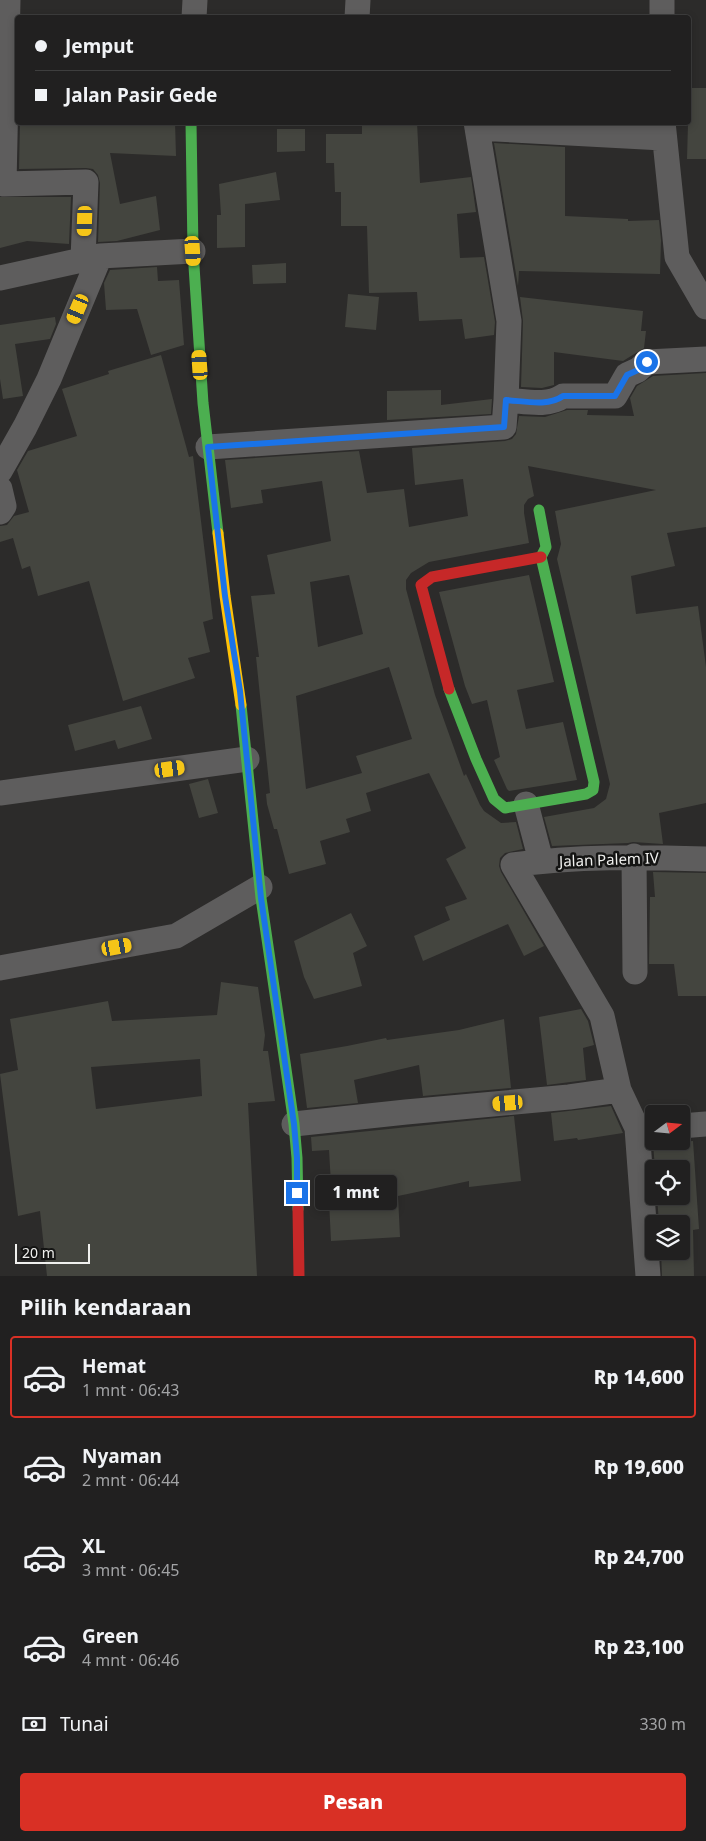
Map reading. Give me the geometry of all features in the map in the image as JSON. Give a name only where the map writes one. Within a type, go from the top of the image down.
[{"type":"street","points":[[0,471],[25,427],[48,380],[92,258],[86,182],[4,184],[8,0]]},
{"type":"street","points":[[194,15],[195,0]]},
{"type":"street","points":[[357,15],[358,0]]},
{"type":"street","points":[[662,0],[662,15]]},
{"type":"street","points":[[191,125],[193,251],[203,403],[225,596],[240,691],[260,886],[294,1124],[297,1158],[299,1276]]},
{"type":"street","points":[[208,447],[504,427],[509,322],[477,125],[663,130],[677,257],[703,296]]},
{"type":"street","points":[[0,278],[92,258],[193,251]]},
{"type":"street","points":[[506,400],[547,402],[557,400],[563,396],[615,396],[627,375],[638,370],[647,362],[706,359]]},
{"type":"street","points":[[0,489],[4,506],[0,512]]},
{"type":"street","points":[[539,510],[546,547],[542,557],[594,782],[593,790],[586,794],[505,808],[494,799],[476,759],[450,691],[421,585],[432,577],[542,557]]},
{"type":"street","points":[[0,793],[247,759]]},
{"type":"street","points":[[526,804],[541,861]]},
{"type":"street","points":[[634,856],[635,972]]},
{"type":"street","name":"Jalan Palem IV","points":[[620,1090],[602,1016],[513,865],[541,861],[634,856],[706,859]]},
{"type":"street","points":[[0,968],[176,936],[260,886]]},
{"type":"street","points":[[294,1124],[569,1097],[620,1090],[645,1126]]},
{"type":"street","points":[[690,1125],[706,1124]]},
{"type":"street","points":[[646,1150],[648,1276]]},
{"type":"building","points":[[691,88],[706,88],[706,159],[687,159],[688,125],[691,125]]},
{"type":"building","points":[[20,125],[175,125],[176,156],[110,153],[120,204],[156,196],[160,230],[117,241],[98,242],[100,183],[98,175],[93,169],[19,169]]},
{"type":"building","points":[[362,125],[417,125],[420,183],[471,177],[476,212],[457,214],[460,258],[484,257],[495,322],[494,335],[465,339],[462,319],[419,321],[417,292],[369,293],[367,226],[341,226],[341,192],[335,192],[334,163],[326,163],[326,134],[362,134]]},
{"type":"building","points":[[277,129],[305,129],[305,151],[277,152]]},
{"type":"building","points":[[494,143],[565,147],[565,216],[628,219],[628,221],[659,220],[661,240],[660,274],[519,271],[518,286]]},
{"type":"building","points":[[276,172],[280,200],[245,204],[245,247],[217,248],[217,215],[221,215],[219,184]]},
{"type":"building","points":[[0,197],[71,197],[69,244],[27,241],[0,248]]},
{"type":"building","points":[[286,263],[286,283],[253,284],[252,265]]},
{"type":"building","points":[[157,267],[158,281],[179,280],[184,345],[151,355],[137,309],[106,310],[104,283],[110,270]]},
{"type":"building","points":[[348,294],[379,297],[376,330],[345,327]]},
{"type":"building","points":[[520,297],[643,311],[641,331],[646,331],[644,348],[623,361],[554,352],[554,385],[542,388],[521,387],[523,321]]},
{"type":"building","points":[[55,317],[56,324],[50,339],[15,344],[23,396],[3,399],[0,379],[0,325]]},
{"type":"building","points":[[161,355],[189,457],[193,456],[213,619],[203,622],[210,652],[188,658],[195,678],[123,701],[89,581],[38,596],[30,566],[22,569],[13,538],[0,542],[0,526],[7,525],[14,516],[29,512],[17,470],[28,451],[77,436],[62,389],[109,374],[108,371]]},
{"type":"building","points":[[706,373],[706,527],[667,533],[675,566],[631,576],[636,614],[698,606],[706,667],[706,803],[659,813],[663,844],[633,842],[552,846],[544,817],[594,808],[606,799],[610,784],[557,559],[561,544],[555,511],[656,490],[528,466],[534,496],[528,499],[524,505],[529,543],[429,562],[411,573],[406,580],[406,589],[435,695],[464,776],[466,774],[484,811],[501,823],[516,822],[523,849],[505,853],[500,858],[499,866],[544,946],[524,956],[508,924],[423,961],[414,936],[450,920],[445,907],[467,899],[446,859],[466,848],[429,773],[366,793],[371,811],[346,819],[350,832],[320,841],[326,864],[289,874],[277,829],[274,829],[267,804],[266,794],[270,793],[256,657],[259,657],[251,596],[275,594],[267,555],[331,541],[322,481],[261,490],[263,503],[231,508],[225,460],[359,451],[367,493],[404,489],[409,527],[468,516],[463,479],[415,485],[412,448],[512,439],[516,434],[519,416],[545,417],[567,410],[588,410],[587,415],[634,416],[630,398],[637,386],[653,376]],"holes":[[[349,575],[363,634],[318,647],[310,582]],[[389,667],[412,739],[356,756],[362,773],[306,789],[296,696]]]},
{"type":"building","points":[[441,390],[441,405],[492,399],[491,414],[387,420],[387,391]]},
{"type":"building","points":[[529,575],[554,682],[517,690],[526,729],[563,722],[577,780],[509,791],[494,760],[500,757],[487,700],[472,704],[465,686],[439,592]]},
{"type":"building","points":[[141,706],[152,739],[118,749],[115,740],[75,751],[68,725]]},
{"type":"building","points":[[208,779],[218,813],[199,818],[189,784]]},
{"type":"building","points":[[653,872],[706,873],[706,996],[678,996],[674,964],[649,964],[650,897],[655,897]]},
{"type":"building","points":[[351,913],[367,946],[353,953],[362,986],[314,999],[304,977],[294,941]]},
{"type":"building","points":[[221,982],[258,987],[265,1035],[263,1051],[268,1051],[275,1101],[248,1103],[257,1276],[47,1276],[40,1211],[18,1216],[0,1074],[18,1070],[10,1019],[108,1001],[112,1021],[217,1015]],"holes":[[[200,1059],[202,1096],[96,1109],[91,1067]]]},
{"type":"building","points":[[581,1009],[588,1021],[594,1045],[583,1048],[586,1080],[547,1085],[539,1017]]},
{"type":"building","points":[[504,1019],[511,1088],[423,1096],[419,1065],[354,1080],[358,1103],[307,1108],[300,1054],[386,1038],[387,1040],[459,1030]]},
{"type":"building","points":[[611,1106],[623,1133],[578,1140],[577,1138],[554,1141],[551,1113]]},
{"type":"building","points":[[514,1116],[521,1181],[469,1187],[469,1181],[398,1196],[400,1237],[331,1241],[329,1201],[332,1201],[329,1150],[312,1151],[311,1137]]},
{"type":"building","points":[[690,1141],[693,1141],[699,1229],[693,1230],[694,1276],[662,1276],[661,1260],[690,1260],[690,1215],[658,1215],[658,1205],[690,1205],[690,1160],[654,1160],[654,1150],[690,1150]]},
{"type":"traffic: fast","points":[[191,125],[193,251],[203,403],[218,533]]},
{"type":"traffic: fast","points":[[449,689],[476,759],[494,799],[505,808],[586,794],[593,790],[594,782],[541,557],[546,547],[539,510]]},
{"type":"traffic: fast","points":[[241,705],[261,898],[294,1124],[298,1209]]},
{"type":"traffic: slow","points":[[218,533],[241,705]]},
{"type":"traffic: jam","points":[[449,689],[421,585],[432,577],[541,557]]},
{"type":"traffic: jam","points":[[298,1209],[299,1276]]},
{"type":"route","points":[[297,1193],[297,1158],[294,1124],[261,898],[240,691],[225,596],[208,447],[504,427],[506,400],[547,402],[557,400],[563,396],[615,396],[627,375],[638,370],[647,362]]}]
